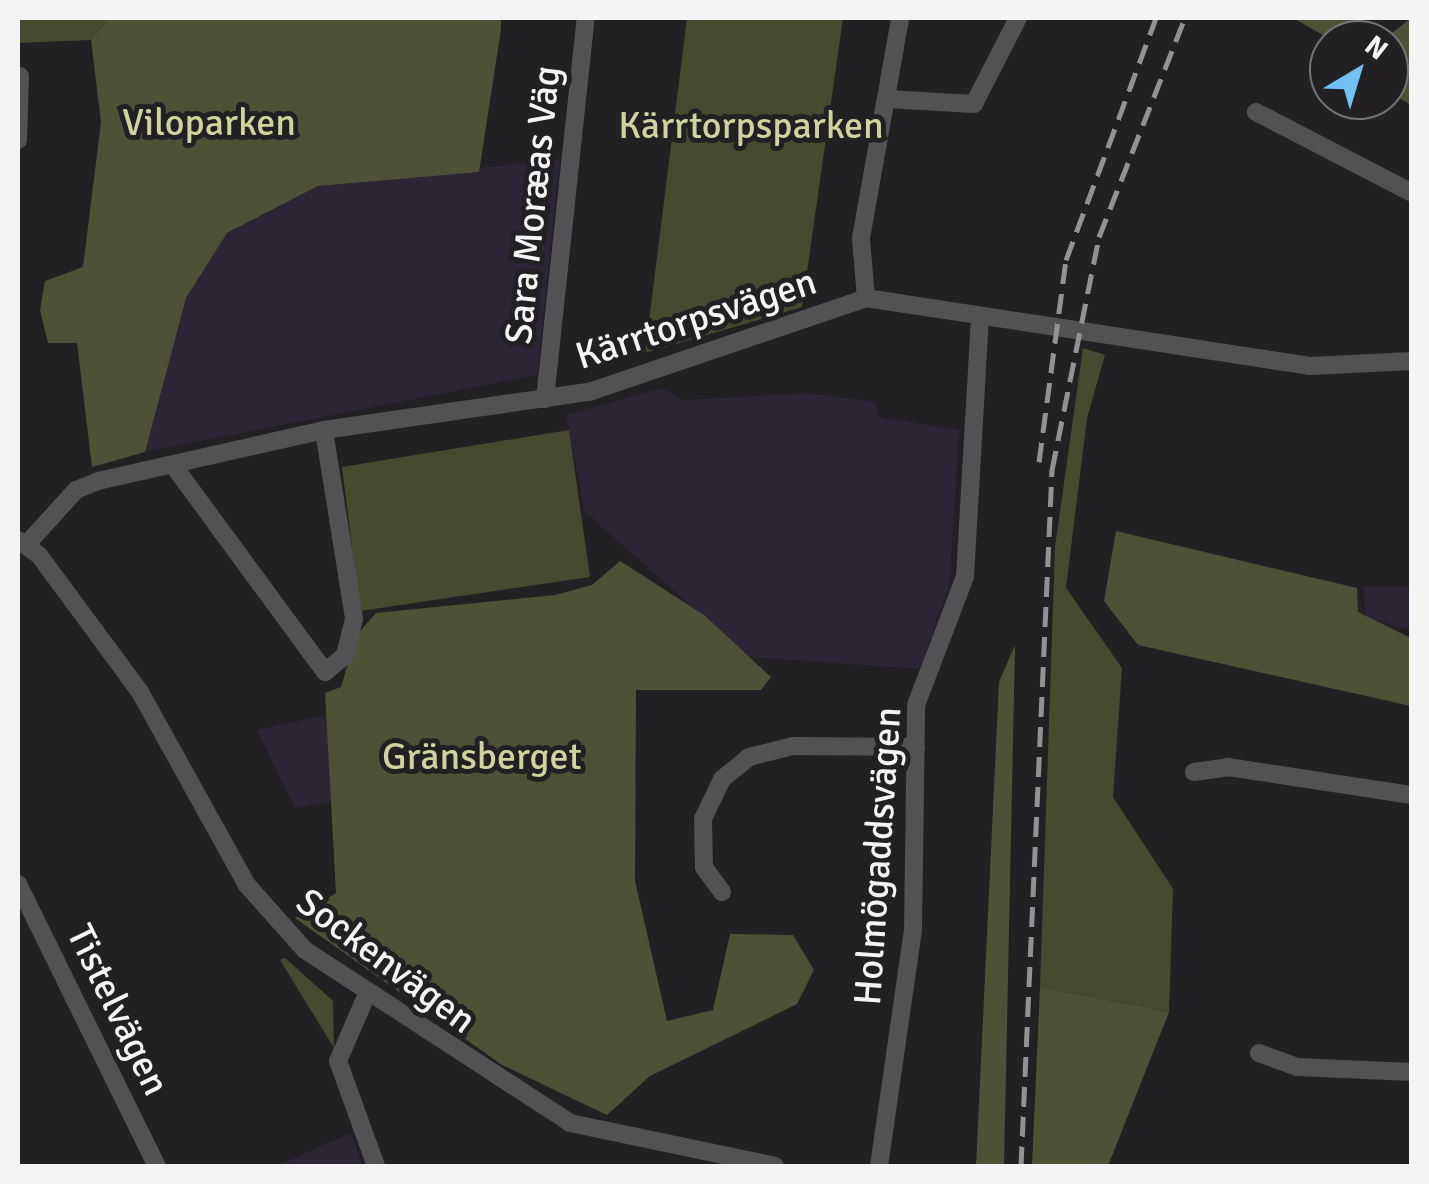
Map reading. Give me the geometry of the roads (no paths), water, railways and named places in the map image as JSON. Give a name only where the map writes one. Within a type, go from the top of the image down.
[{"type":"street","name":"Sara Moræas Väg","points":[[546,399],[586,18]]},
{"type":"street","points":[[866,298],[861,238],[900,18]]},
{"type":"street","points":[[887,99],[974,104],[1018,18]]},
{"type":"street","points":[[18,140],[20,76]]},
{"type":"street","points":[[1256,112],[1412,194]]},
{"type":"street","name":"Kärrtorpsvägen","points":[[22,542],[76,490],[324,430],[546,399],[866,298],[1310,366],[1412,361]]},
{"type":"street","name":"Holmögaddsvägen","points":[[879,1166],[913,930],[916,705],[965,577],[980,316]]},
{"type":"street","points":[[173,466],[325,672],[345,655],[354,618],[324,430]]},
{"type":"street","name":"Sockenvägen","points":[[22,542],[140,692],[260,906],[367,994],[570,1124],[775,1166]]},
{"type":"street","points":[[722,892],[704,867],[703,818],[722,779],[749,757],[793,746],[916,748]]},
{"type":"street","points":[[1194,772],[1228,767],[1412,795]]},
{"type":"street","name":"Tistelvägen","points":[[18,884],[157,1166]]},
{"type":"street","points":[[367,994],[338,1060],[376,1166]]},
{"type":"street","points":[[1258,1053],[1297,1067],[1412,1072]]},
{"type":"railway","points":[[1039,462],[1066,260],[1156,18]]},
{"type":"railway","points":[[1021,1166],[1052,470],[1099,237],[1185,18]]},
{"type":"park label","name":"Viloparken","points":[[209,123]]},
{"type":"park label","name":"Kärrtorpsparken","points":[[751,126]]},
{"type":"park label","name":"Gränsberget","points":[[482,757]]}]
